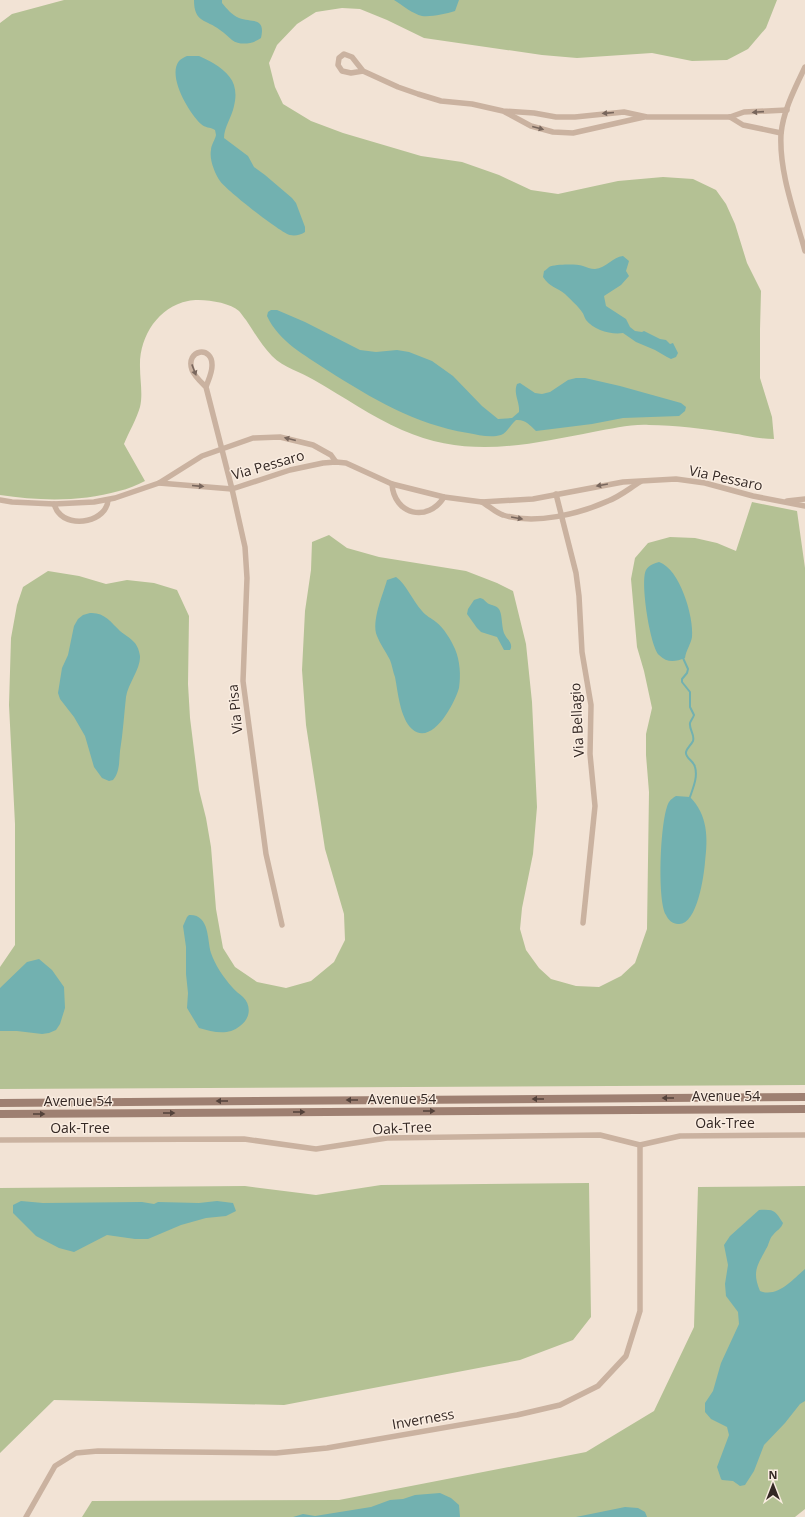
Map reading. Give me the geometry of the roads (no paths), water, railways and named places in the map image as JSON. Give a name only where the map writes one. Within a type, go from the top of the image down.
[{"type":"street","points":[[805,67],[787,110],[781,133],[783,170],[805,251]]},
{"type":"street","points":[[363,71],[398,87],[441,101],[556,116],[575,117],[624,112],[646,116],[730,117],[744,112],[787,110]]},
{"type":"street","points":[[503,110],[531,126],[553,132],[572,133],[646,116]]},
{"type":"street","points":[[730,117],[743,125],[781,133]]},
{"type":"street","points":[[202,351],[211,360],[212,366],[206,387],[195,375],[191,366],[194,355],[202,351]]},
{"type":"street","name":"Via Pisa","points":[[206,387],[245,547],[247,578],[243,681],[266,854],[282,925]]},
{"type":"street","name":"Via Pessaro","points":[[0,500],[54,504],[108,500],[159,483],[202,456],[221,448],[253,438],[280,437],[313,445],[332,455],[336,462]]},
{"type":"street","name":"Via Pessaro","points":[[159,483],[232,489],[290,470],[323,463],[336,462],[346,463],[392,484],[444,497],[482,502],[532,498],[623,482],[676,479],[705,483],[753,496],[805,506]]},
{"type":"street","name":"Via Pessaro","points":[[482,502],[502,515],[520,519],[539,519],[580,511],[610,501],[640,481]]},
{"type":"street","points":[[392,484],[395,498],[400,505],[408,510],[424,512],[433,509],[440,504],[444,497]]},
{"type":"street","name":"Via Bellagio","points":[[556,494],[576,573],[580,596],[582,652],[591,705],[590,754],[595,806],[583,923]]},
{"type":"street","name":"Via Pessaro","points":[[782,502],[805,498]]},
{"type":"street","points":[[54,504],[58,513],[64,517],[71,520],[80,521],[94,518],[101,514],[105,510],[108,500]]},
{"type":"street","name":"Avenue 54","points":[[0,1103],[805,1098]]},
{"type":"street","name":"Avenue 54","points":[[0,1114],[805,1109]]},
{"type":"street","name":"Oak-Tree","points":[[0,1140],[244,1139],[316,1150],[387,1138],[600,1135],[640,1145],[680,1136],[805,1135]]},
{"type":"street","name":"Inverness","points":[[26,1517],[55,1466],[76,1453],[98,1450],[276,1453],[327,1448],[517,1415],[560,1405],[598,1386],[626,1356],[640,1311],[640,1145]]},
{"type":"water","points":[[194,0],[222,0],[222,3],[236,17],[259,23],[262,31],[261,38],[246,44],[235,42],[215,26],[199,17],[196,13]]},
{"type":"water","points":[[394,0],[459,0],[455,11],[438,15],[422,16]]},
{"type":"water","points":[[187,56],[199,56],[225,71],[229,76],[234,86],[235,99],[233,110],[225,130],[224,138],[248,156],[254,167],[292,198],[296,203],[305,227],[305,232],[300,235],[290,235],[285,232],[242,202],[220,181],[214,170],[211,158],[211,148],[216,135],[215,130],[206,127],[196,119],[181,94],[178,85],[176,68],[179,61]]},
{"type":"water","points":[[623,256],[629,261],[626,271],[629,276],[621,285],[604,296],[606,306],[626,319],[630,327],[635,331],[644,331],[660,339],[666,340],[670,344],[673,343],[678,353],[676,357],[671,359],[636,342],[623,333],[608,332],[593,327],[586,320],[581,310],[571,300],[548,283],[543,277],[544,271],[552,266],[576,265],[595,269],[603,267],[616,258]]},
{"type":"water","points":[[271,310],[277,310],[305,322],[360,350],[376,352],[397,350],[409,352],[432,361],[453,376],[482,406],[498,419],[512,418],[519,412],[519,405],[516,395],[517,384],[520,383],[535,393],[542,394],[550,392],[568,380],[576,378],[585,378],[620,386],[681,403],[686,407],[685,411],[679,416],[623,418],[592,424],[536,431],[525,421],[516,420],[503,434],[493,436],[448,429],[412,417],[394,409],[361,391],[310,359],[285,341],[278,333],[267,316],[268,312]]},
{"type":"water","points":[[659,562],[667,566],[679,584],[691,618],[692,637],[685,658],[678,660],[668,661],[659,655],[652,639],[649,627],[645,599],[644,576],[649,567]]},
{"type":"water","points":[[396,577],[400,580],[424,613],[439,625],[449,638],[457,654],[460,668],[459,688],[453,703],[442,721],[435,728],[427,732],[420,733],[412,729],[408,724],[402,712],[391,662],[377,636],[375,623],[380,600],[387,580]]},
{"type":"water","points":[[480,598],[489,604],[496,606],[500,610],[504,632],[511,644],[510,650],[504,650],[497,637],[481,632],[467,614],[468,609],[474,600]]},
{"type":"water","points":[[90,613],[103,616],[130,638],[137,647],[140,656],[139,666],[126,697],[118,770],[113,780],[109,781],[102,778],[94,767],[85,736],[74,717],[60,699],[58,693],[62,668],[68,655],[74,626],[78,619],[83,615]]},
{"type":"water","points":[[676,796],[690,797],[696,804],[703,819],[706,836],[706,853],[703,878],[695,909],[685,922],[678,924],[668,919],[663,907],[661,894],[663,824],[669,802]]},
{"type":"water","points":[[189,915],[196,916],[204,923],[211,953],[215,962],[226,980],[248,1004],[249,1012],[246,1020],[240,1026],[230,1031],[215,1032],[199,1028],[187,1008],[188,993],[186,947],[183,926]]},
{"type":"water","points":[[39,959],[52,970],[64,987],[65,1008],[60,1024],[56,1030],[42,1034],[17,1031],[0,1031],[0,988],[27,962]]},
{"type":"water","points":[[21,1201],[43,1203],[142,1202],[154,1204],[158,1202],[199,1203],[217,1201],[233,1203],[236,1211],[226,1216],[206,1218],[181,1225],[148,1239],[135,1239],[107,1235],[74,1252],[59,1248],[36,1236],[13,1213],[13,1205]]},
{"type":"water","points":[[759,1210],[774,1212],[783,1223],[771,1238],[758,1265],[756,1279],[760,1291],[773,1292],[779,1290],[805,1269],[805,1401],[800,1404],[785,1423],[764,1445],[754,1471],[745,1485],[740,1486],[733,1481],[721,1479],[717,1467],[729,1435],[727,1427],[711,1419],[705,1412],[705,1403],[713,1391],[721,1363],[739,1324],[738,1312],[726,1296],[725,1284],[728,1265],[724,1245],[730,1236]]},
{"type":"water","points":[[440,1493],[451,1498],[459,1505],[460,1517],[293,1517],[303,1514],[315,1516],[371,1507],[390,1500],[403,1499],[415,1495]]},
{"type":"water","points":[[625,1507],[638,1508],[645,1512],[647,1517],[576,1517]]},
{"type":"waterway","points":[[683,658],[688,669],[687,673],[682,679],[682,682],[690,692],[690,707],[694,715],[690,723],[693,741],[686,752],[696,771],[695,782],[690,797]]}]
